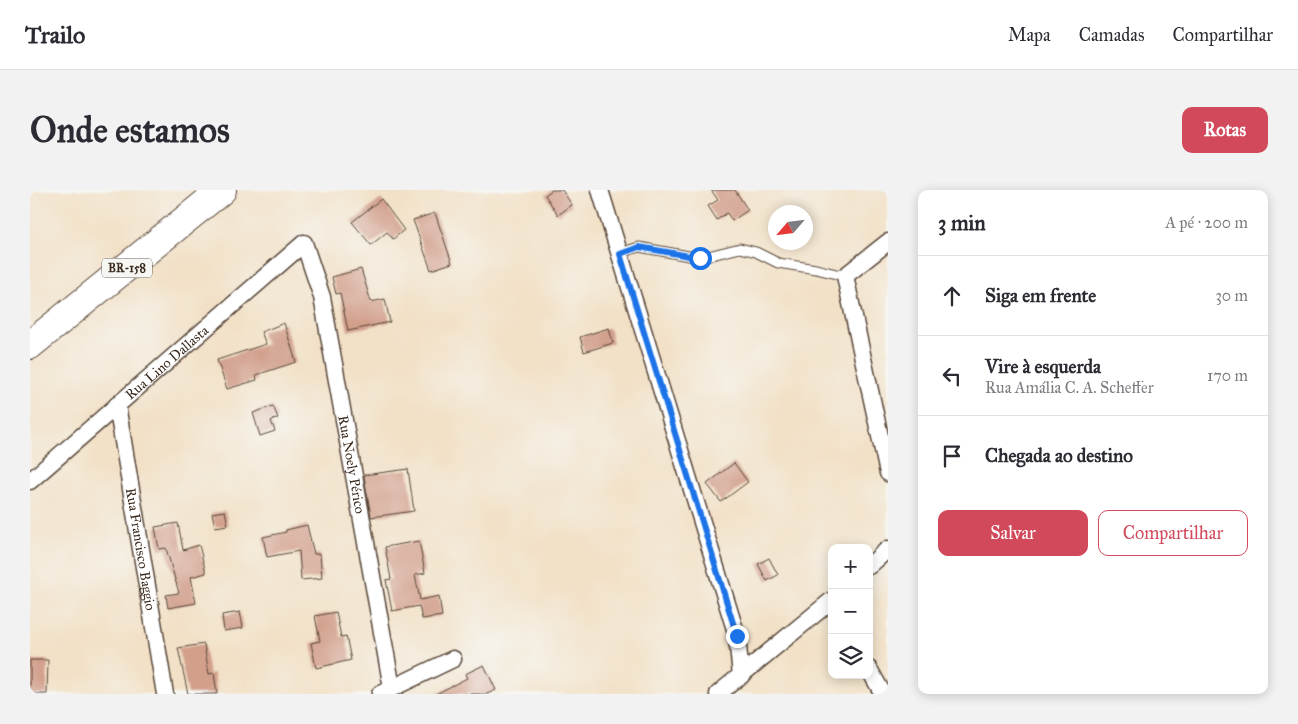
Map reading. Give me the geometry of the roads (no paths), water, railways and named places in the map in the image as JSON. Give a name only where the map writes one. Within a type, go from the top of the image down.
[{"type":"highway","name":"BR-158","points":[[30,345],[222,190]]},
{"type":"street","points":[[600,190],[737,636],[741,676]]},
{"type":"street","points":[[888,242],[845,276],[888,473]]},
{"type":"street","name":"Rua Lino Dallasta","points":[[30,481],[304,243]]},
{"type":"street","name":"Rua Noely Périco","points":[[304,243],[322,297],[386,691]]},
{"type":"street","name":"Rua Francisco Baggio","points":[[117,405],[165,694]]},
{"type":"street","points":[[873,563],[888,550]]},
{"type":"street","points":[[718,694],[828,606]]},
{"type":"street","points":[[386,691],[453,659]]},
{"type":"street","points":[[873,676],[883,694]]},
{"type":"lane","points":[[620,254],[639,247],[700,258],[740,248],[756,252],[778,263],[845,276]]}]
